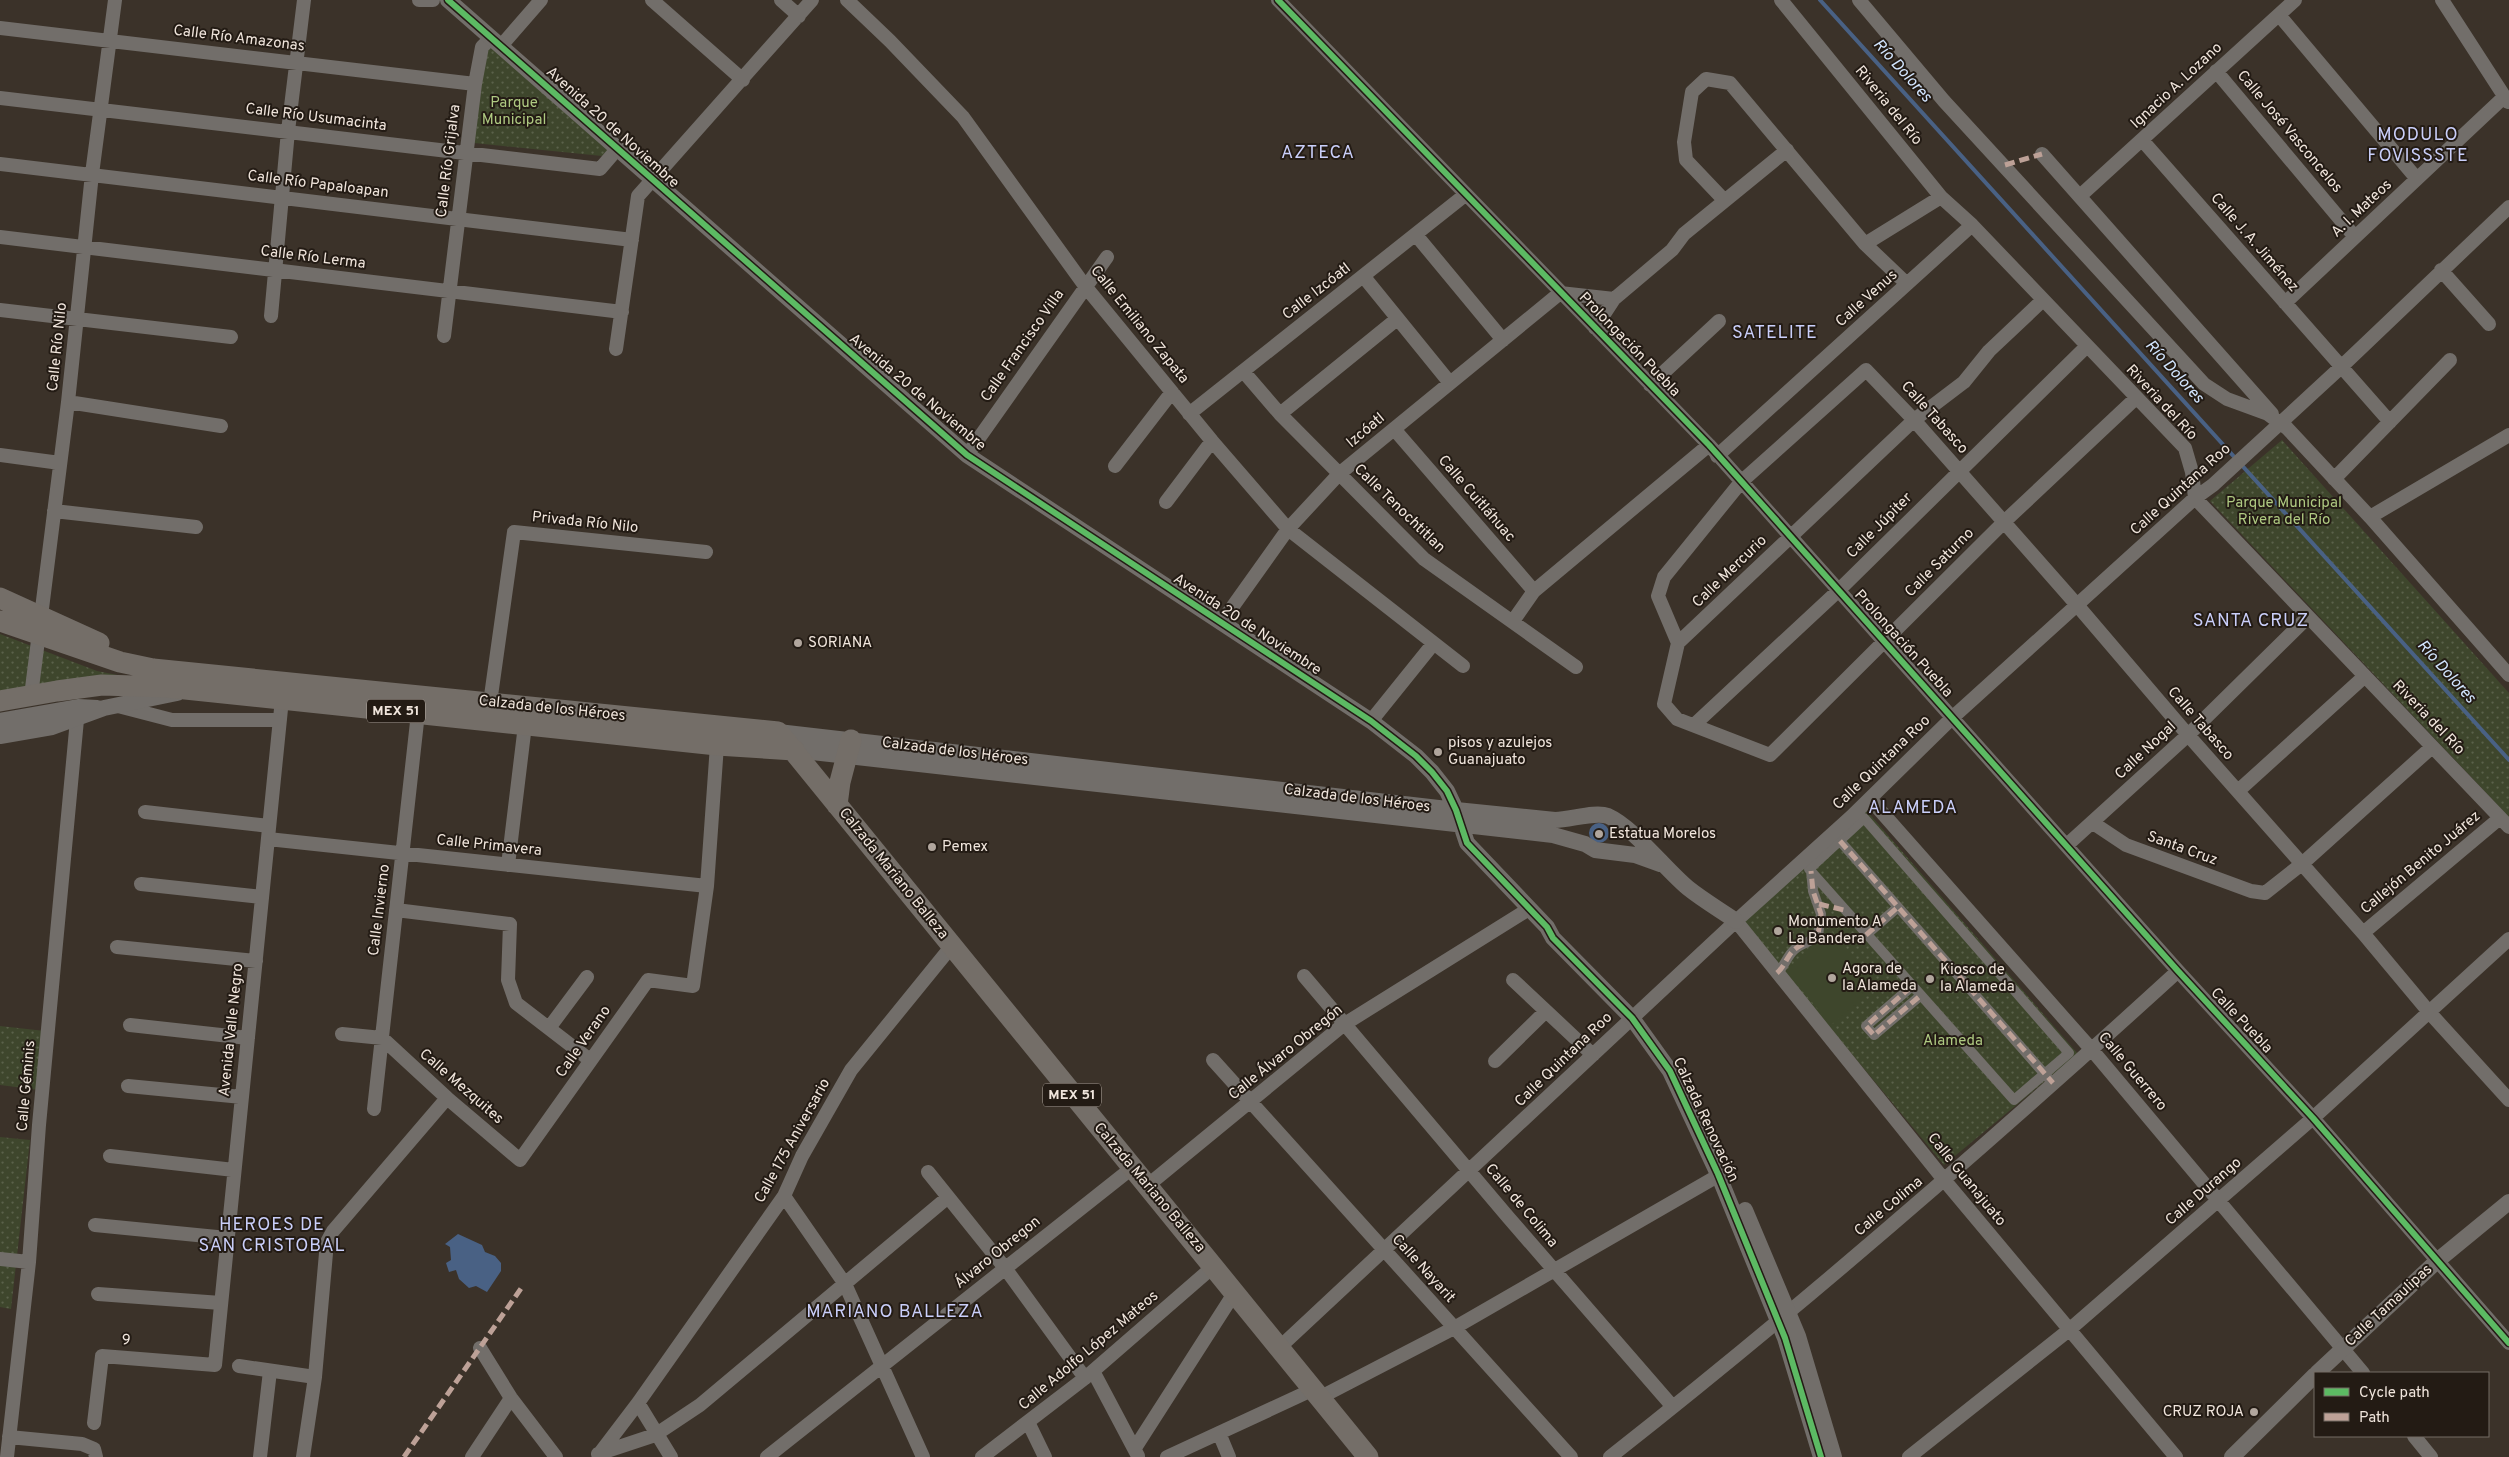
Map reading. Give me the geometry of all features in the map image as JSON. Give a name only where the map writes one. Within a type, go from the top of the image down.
[{"type":"main road","points":[[0,598],[39,626]]},
{"type":"main road","points":[[0,622],[39,626]]},
{"type":"main road","name":"Calzada de los Héroes","points":[[39,626],[153,669],[778,732]]},
{"type":"main road","name":"Calzada de los Héroes","points":[[0,701],[31,696],[79,705],[132,685],[717,745],[794,750]]},
{"type":"main road","name":"Calzada Mariano Balleza","points":[[778,732],[1132,1168],[1318,1393],[1368,1457]]},
{"type":"main road","points":[[837,805],[848,748]]},
{"type":"street","name":"Calle Río Nilo","points":[[31,696],[68,402],[92,174],[115,0]]},
{"type":"street","points":[[271,316],[284,198],[288,131],[298,62],[304,0]]},
{"type":"street","points":[[419,0],[433,0]]},
{"type":"street","name":"Avenida 20 de Noviembre","points":[[448,0],[618,148],[652,181],[967,455],[1371,721],[1416,756],[1432,772],[1446,791],[1458,818]]},
{"type":"street","name":"Calle Río Grijalva","points":[[444,336],[466,152],[482,47],[496,42],[541,0]]},
{"type":"street","points":[[652,0],[743,80]]},
{"type":"street","points":[[781,0],[799,16]]},
{"type":"street","points":[[616,349],[638,196],[743,80],[812,0]]},
{"type":"street","name":"Calle Emiliano Zapata","points":[[847,0],[890,41],[963,117],[1085,286],[1189,414],[1288,529],[1463,666]]},
{"type":"street","name":"Prolongación Puebla","points":[[1278,0],[1713,451],[1952,718]]},
{"type":"street","name":"Riveria del Río","points":[[1780,0],[1942,197],[1972,225],[2086,347],[2185,448],[2192,472],[2195,498],[2504,822]]},
{"type":"street","points":[[1859,0],[1944,101],[2204,384],[2227,399],[2268,414],[2279,422]]},
{"type":"street","name":"Ignacio A. Lozano","points":[[2080,196],[2296,0]]},
{"type":"street","points":[[2442,0],[2506,100]]},
{"type":"street","points":[[2278,15],[2417,179]]},
{"type":"street","name":"Calle Río Amazonas","points":[[0,28],[475,84]]},
{"type":"street","name":"Calle José Vasconcelos","points":[[2216,72],[2355,237]]},
{"type":"street","points":[[1724,200],[1686,160],[1684,142],[1692,92],[1706,79],[1730,82],[1865,244],[1907,284]]},
{"type":"street","name":"Calle Río Usumacinta","points":[[0,98],[100,112],[288,131],[600,170],[618,148]]},
{"type":"street","name":"A. I. Mateos","points":[[2286,303],[2417,179],[2506,100]]},
{"type":"street","name":"Calle J. A. Jiménez","points":[[2142,140],[2286,303],[2340,368],[2390,422]]},
{"type":"street","points":[[1595,328],[1614,298],[1672,250],[1684,234],[1787,150]]},
{"type":"street","points":[[2042,154],[2279,422],[2370,517],[2509,675]]},
{"type":"street","name":"Calle Río Papaloapan","points":[[0,164],[632,240]]},
{"type":"street","name":"Calle Izcóatl","points":[[1189,414],[1465,195]]},
{"type":"street","points":[[1865,244],[1942,197]]},
{"type":"street","name":"Calle Quintana Roo","points":[[1280,1347],[1736,921],[1870,799],[1952,718],[2195,498],[2213,485],[2279,422],[2340,368],[2509,206]]},
{"type":"street","name":"Calle Venus","points":[[1512,621],[1534,590],[1713,451],[1907,284],[1972,225]]},
{"type":"street","points":[[1416,235],[1502,340]]},
{"type":"street","name":"Calle Río Lerma","points":[[0,237],[622,312]]},
{"type":"street","name":"Calle Francisco Villa","points":[[967,455],[1107,257]]},
{"type":"street","points":[[2441,270],[2489,324]]},
{"type":"street","points":[[1364,276],[1450,383]]},
{"type":"street","points":[[1560,292],[1614,298]]},
{"type":"street","name":"Izcóatl","points":[[1221,623],[1288,529],[1339,474],[1560,292]]},
{"type":"street","name":"Calle Mercurio","points":[[1678,643],[1914,420],[1964,382],[1989,352],[2043,300]]},
{"type":"street","points":[[0,310],[230,337]]},
{"type":"street","points":[[1280,414],[1397,319]]},
{"type":"street","points":[[1650,385],[1719,321]]},
{"type":"street","name":"Calle Júpiter","points":[[1694,724],[1839,590],[2086,347]]},
{"type":"street","points":[[2334,479],[2450,360]]},
{"type":"street","name":"Calle Tabasco","points":[[1742,482],[1866,370],[1959,470],[2188,735],[2363,933],[2429,1012],[2509,1100]]},
{"type":"street","name":"Calle Tenochtitlan","points":[[1243,371],[1280,414],[1424,560],[1576,667]]},
{"type":"street","points":[[1115,466],[1172,392]]},
{"type":"street","name":"Calle Saturno","points":[[1694,724],[1770,754],[2004,522],[2136,398]]},
{"type":"street","points":[[68,402],[221,426]]},
{"type":"street","name":"Calle Cuitláhuac","points":[[1394,428],[1534,590]]},
{"type":"street","points":[[2370,517],[2509,435]]},
{"type":"street","points":[[1166,502],[1212,441]]},
{"type":"street","points":[[0,454],[60,463]]},
{"type":"street","points":[[1694,724],[1676,719],[1664,704],[1678,643],[1658,596],[1664,577],[1742,482]]},
{"type":"street","points":[[54,511],[196,527]]},
{"type":"street","name":"Privada Río Nilo","points":[[490,703],[514,532],[706,552]]},
{"type":"street","name":"Calle Nogal","points":[[2067,845],[2188,735],[2308,617]]},
{"type":"street","points":[[1371,721],[1433,644]]},
{"type":"street","points":[[2238,791],[2365,676]]},
{"type":"street","points":[[111,707],[193,690]]},
{"type":"street","name":"Avenida Valle Negro","points":[[215,1365],[282,699]]},
{"type":"street","points":[[0,736],[52,727],[79,705]]},
{"type":"street","points":[[0,721],[79,705],[111,707],[172,720],[280,720]]},
{"type":"street","name":"Calle Géminis","points":[[7,1457],[29,1262],[39,1125],[79,705]]},
{"type":"street","name":"Calle Invierno","points":[[374,1109],[418,714]]},
{"type":"street","name":"Calle Puebla","points":[[1952,718],[2178,971],[2313,1118],[2509,1343]]},
{"type":"street","points":[[508,865],[525,725]]},
{"type":"street","name":"Calzada de los Héroes","points":[[778,732],[848,748],[1458,818],[1553,835],[1585,844],[1595,850],[1635,855],[1662,864]]},
{"type":"street","points":[[707,886],[717,745]]},
{"type":"street","points":[[2302,863],[2432,747]]},
{"type":"street","name":"Calzada de los Héroes","points":[[794,750],[848,748]]},
{"type":"street","name":"Calle Guerrero","points":[[1870,799],[2092,1050],[2362,1372]]},
{"type":"street","name":"Calle Primavera","points":[[145,812],[403,853],[707,886]]},
{"type":"street","points":[[1585,844],[1581,834],[1584,822],[1592,815]]},
{"type":"street","name":"Calzada de los Héroes","points":[[1458,818],[1570,820],[1592,815],[1608,816],[1642,842],[1662,864]]},
{"type":"street","name":"Calzada Renovación","points":[[1458,818],[1466,843],[1547,927],[1561,930],[1636,1014],[1679,1066],[1783,1316],[1821,1457]]},
{"type":"street","points":[[1777,974],[1786,965],[1789,955],[1795,948],[1804,946],[1818,935],[1821,926],[1819,904],[1813,891],[1812,871],[1809,869],[1864,818],[2069,1053],[2049,1079],[2014,1100],[1866,935],[1812,871]]},
{"type":"street","name":"Callejón Benito Juárez","points":[[2363,933],[2504,822]]},
{"type":"street","points":[[1605,851],[1615,846],[1620,834],[1617,823]]},
{"type":"street","name":"Santa Cruz","points":[[2093,823],[2126,845],[2251,892],[2265,894],[2302,863]]},
{"type":"street","points":[[1840,841],[2049,1079]]},
{"type":"street","points":[[1662,864],[1689,888],[1736,921]]},
{"type":"street","points":[[141,884],[262,897]]},
{"type":"street","name":"Calle Verano","points":[[520,1160],[648,980],[693,986],[707,886]]},
{"type":"street","points":[[1819,904],[1844,910]]},
{"type":"street","points":[[1866,935],[1898,907]]},
{"type":"street","name":"Calle Álvaro Obregón","points":[[1147,1186],[1343,1025],[1529,909]]},
{"type":"street","points":[[396,910],[510,924],[508,980],[516,1003],[590,1060]]},
{"type":"street","name":"Calle Guanajuato","points":[[1736,921],[1945,1181],[2176,1457]]},
{"type":"street","name":"Calle Durango","points":[[1909,1457],[2069,1330],[2313,1118],[2509,939]]},
{"type":"street","name":"Calle 175 Aniversario","points":[[597,1455],[638,1403],[784,1196],[802,1156],[851,1070],[951,946]]},
{"type":"street","points":[[117,947],[256,961]]},
{"type":"street","name":"Calle Colima","points":[[1610,1457],[1674,1407],[1945,1181],[2049,1079],[2092,1050],[2178,971]]},
{"type":"street","name":"Calle de Colima","points":[[1304,976],[1343,1025],[1674,1407]]},
{"type":"street","points":[[549,1028],[587,978]]},
{"type":"street","points":[[1513,980],[1593,1054]]},
{"type":"street","points":[[1912,987],[1866,1026],[1874,1035],[1920,996]]},
{"type":"street","points":[[1495,1062],[1546,1012]]},
{"type":"street","points":[[130,1025],[248,1038]]},
{"type":"street","points":[[342,1034],[382,1038]]},
{"type":"street","name":"Calle Mezquites","points":[[382,1038],[446,1098],[520,1160]]},
{"type":"street","name":"Calle Nayarit","points":[[1213,1060],[1570,1457]]},
{"type":"street","points":[[128,1086],[242,1097]]},
{"type":"street","points":[[303,1457],[315,1377],[327,1242],[333,1231],[446,1098]]},
{"type":"street","points":[[110,1156],[234,1170]]},
{"type":"street","name":"Álvaro Obregon","points":[[767,1457],[1132,1168]]},
{"type":"street","points":[[928,1172],[1089,1374],[1137,1453],[1235,1292]]},
{"type":"street","points":[[1167,1457],[1219,1433],[1318,1393],[1454,1328],[1723,1172]]},
{"type":"street","points":[[784,1196],[845,1284],[881,1368],[923,1457]]},
{"type":"street","points":[[597,1455],[656,1435],[700,1405],[947,1198]]},
{"type":"street","name":"Calle Tamaulipas","points":[[2318,1372],[2437,1261],[2509,1202]]},
{"type":"street","points":[[95,1224],[228,1238]]},
{"type":"street","points":[[0,1259],[29,1262]]},
{"type":"street","name":"Calle Adolfo López Mateos","points":[[982,1457],[1089,1374],[1214,1266]]},
{"type":"street","points":[[98,1294],[221,1303]]},
{"type":"street","name":"Calzada Renovación","points":[[1783,1316],[1798,1336],[1834,1457]]},
{"type":"street","points":[[480,1348],[511,1398],[556,1457]]},
{"type":"street","name":"9","points":[[94,1423],[102,1356],[215,1365]]},
{"type":"street","points":[[239,1366],[315,1377]]},
{"type":"street","points":[[260,1457],[270,1371]]},
{"type":"street","name":"Calle Tamaulipas","points":[[2232,1457],[2314,1376]]},
{"type":"street","points":[[472,1457],[511,1398]]},
{"type":"street","points":[[638,1403],[671,1457]]},
{"type":"street","points":[[1028,1422],[1045,1457]]},
{"type":"street","points":[[1219,1433],[1229,1457]]},
{"type":"street","points":[[9,1436],[82,1444],[95,1453]]},
{"type":"street","points":[[2415,1437],[2431,1457]]},
{"type":"green space","name":"Parque Municipal","points":[[491,46],[610,148],[602,156],[474,143],[483,57]]},
{"type":"green space","name":"Parque Municipal Rivera del Río","points":[[2282,440],[2509,693],[2509,817],[2210,501]]},
{"type":"green space","points":[[0,634],[97,671],[158,683],[0,698]]},
{"type":"green space","name":"Alameda","points":[[1866,810],[2078,1054],[1944,1165],[1743,923]]},
{"type":"green space","name":"Agora de la Alameda","points":[[1832,932],[1878,986],[1831,1025],[1786,971]]},
{"type":"green space","points":[[0,1026],[45,1031],[39,1090],[0,1085]]},
{"type":"green space","points":[[0,1137],[30,1140],[11,1309],[0,1307]]},
{"type":"water","points":[[1595,823],[1603,823],[1609,829],[1609,837],[1603,843],[1595,843],[1589,837],[1589,829]]},
{"type":"water","points":[[458,1234],[482,1245],[485,1252],[495,1256],[501,1263],[501,1271],[487,1292],[476,1286],[469,1288],[459,1279],[456,1270],[449,1272],[446,1263],[451,1260],[450,1247],[445,1244]]},
{"type":"waterway","name":"Río Dolores","points":[[1820,0],[2509,760]]},
{"type":"marked path","points":[[2005,165],[2042,154]]},
{"type":"marked path","points":[[1840,841],[2053,1083]]},
{"type":"marked path","points":[[1777,973],[1794,950],[1818,935],[1821,914],[1813,891],[1811,871]]},
{"type":"marked path","points":[[1819,904],[1844,910]]},
{"type":"marked path","points":[[1866,935],[1898,907]]},
{"type":"marked path","points":[[1911,987],[1866,1026],[1874,1035],[1920,996]]},
{"type":"marked path","points":[[404,1457],[522,1287]]},
{"type":"cycle path","points":[[448,0],[967,455],[1371,721],[1416,756],[1432,772],[1447,791],[1456,810],[1467,843],[1547,927],[1553,938],[1632,1018],[1670,1071],[1718,1174],[1785,1338],[1821,1457]]},
{"type":"cycle path","points":[[1278,0],[1709,445],[2178,971],[2313,1118],[2509,1343]]},
{"type":"place","name":"SORIANA","points":[[798,643]]},
{"type":"place","name":"pisos y azulejos Guanajuato","points":[[1438,752]]},
{"type":"place","name":"Estatua Morelos","points":[[1599,834]]},
{"type":"place","name":"Pemex","points":[[932,847]]},
{"type":"place","name":"Monumento A La Bandera","points":[[1778,931]]},
{"type":"place","name":"Agora de la Alameda","points":[[1832,978]]},
{"type":"place","name":"Kiosco de la Alameda","points":[[1930,979]]},
{"type":"place","name":"CRUZ ROJA","points":[[2254,1412]]},
{"type":"district","name":"MODULO FOVISSSTE","points":[[2418,145]]},
{"type":"district","name":"AZTECA","points":[[1318,153]]},
{"type":"district","name":"SATELITE","points":[[1775,333]]},
{"type":"district","name":"SANTA CRUZ","points":[[2251,621]]},
{"type":"district","name":"ALAMEDA","points":[[1913,808]]},
{"type":"district","name":"HEROES DE SAN CRISTOBAL","points":[[272,1235]]},
{"type":"district","name":"MARIANO BALLEZA","points":[[895,1312]]}]
